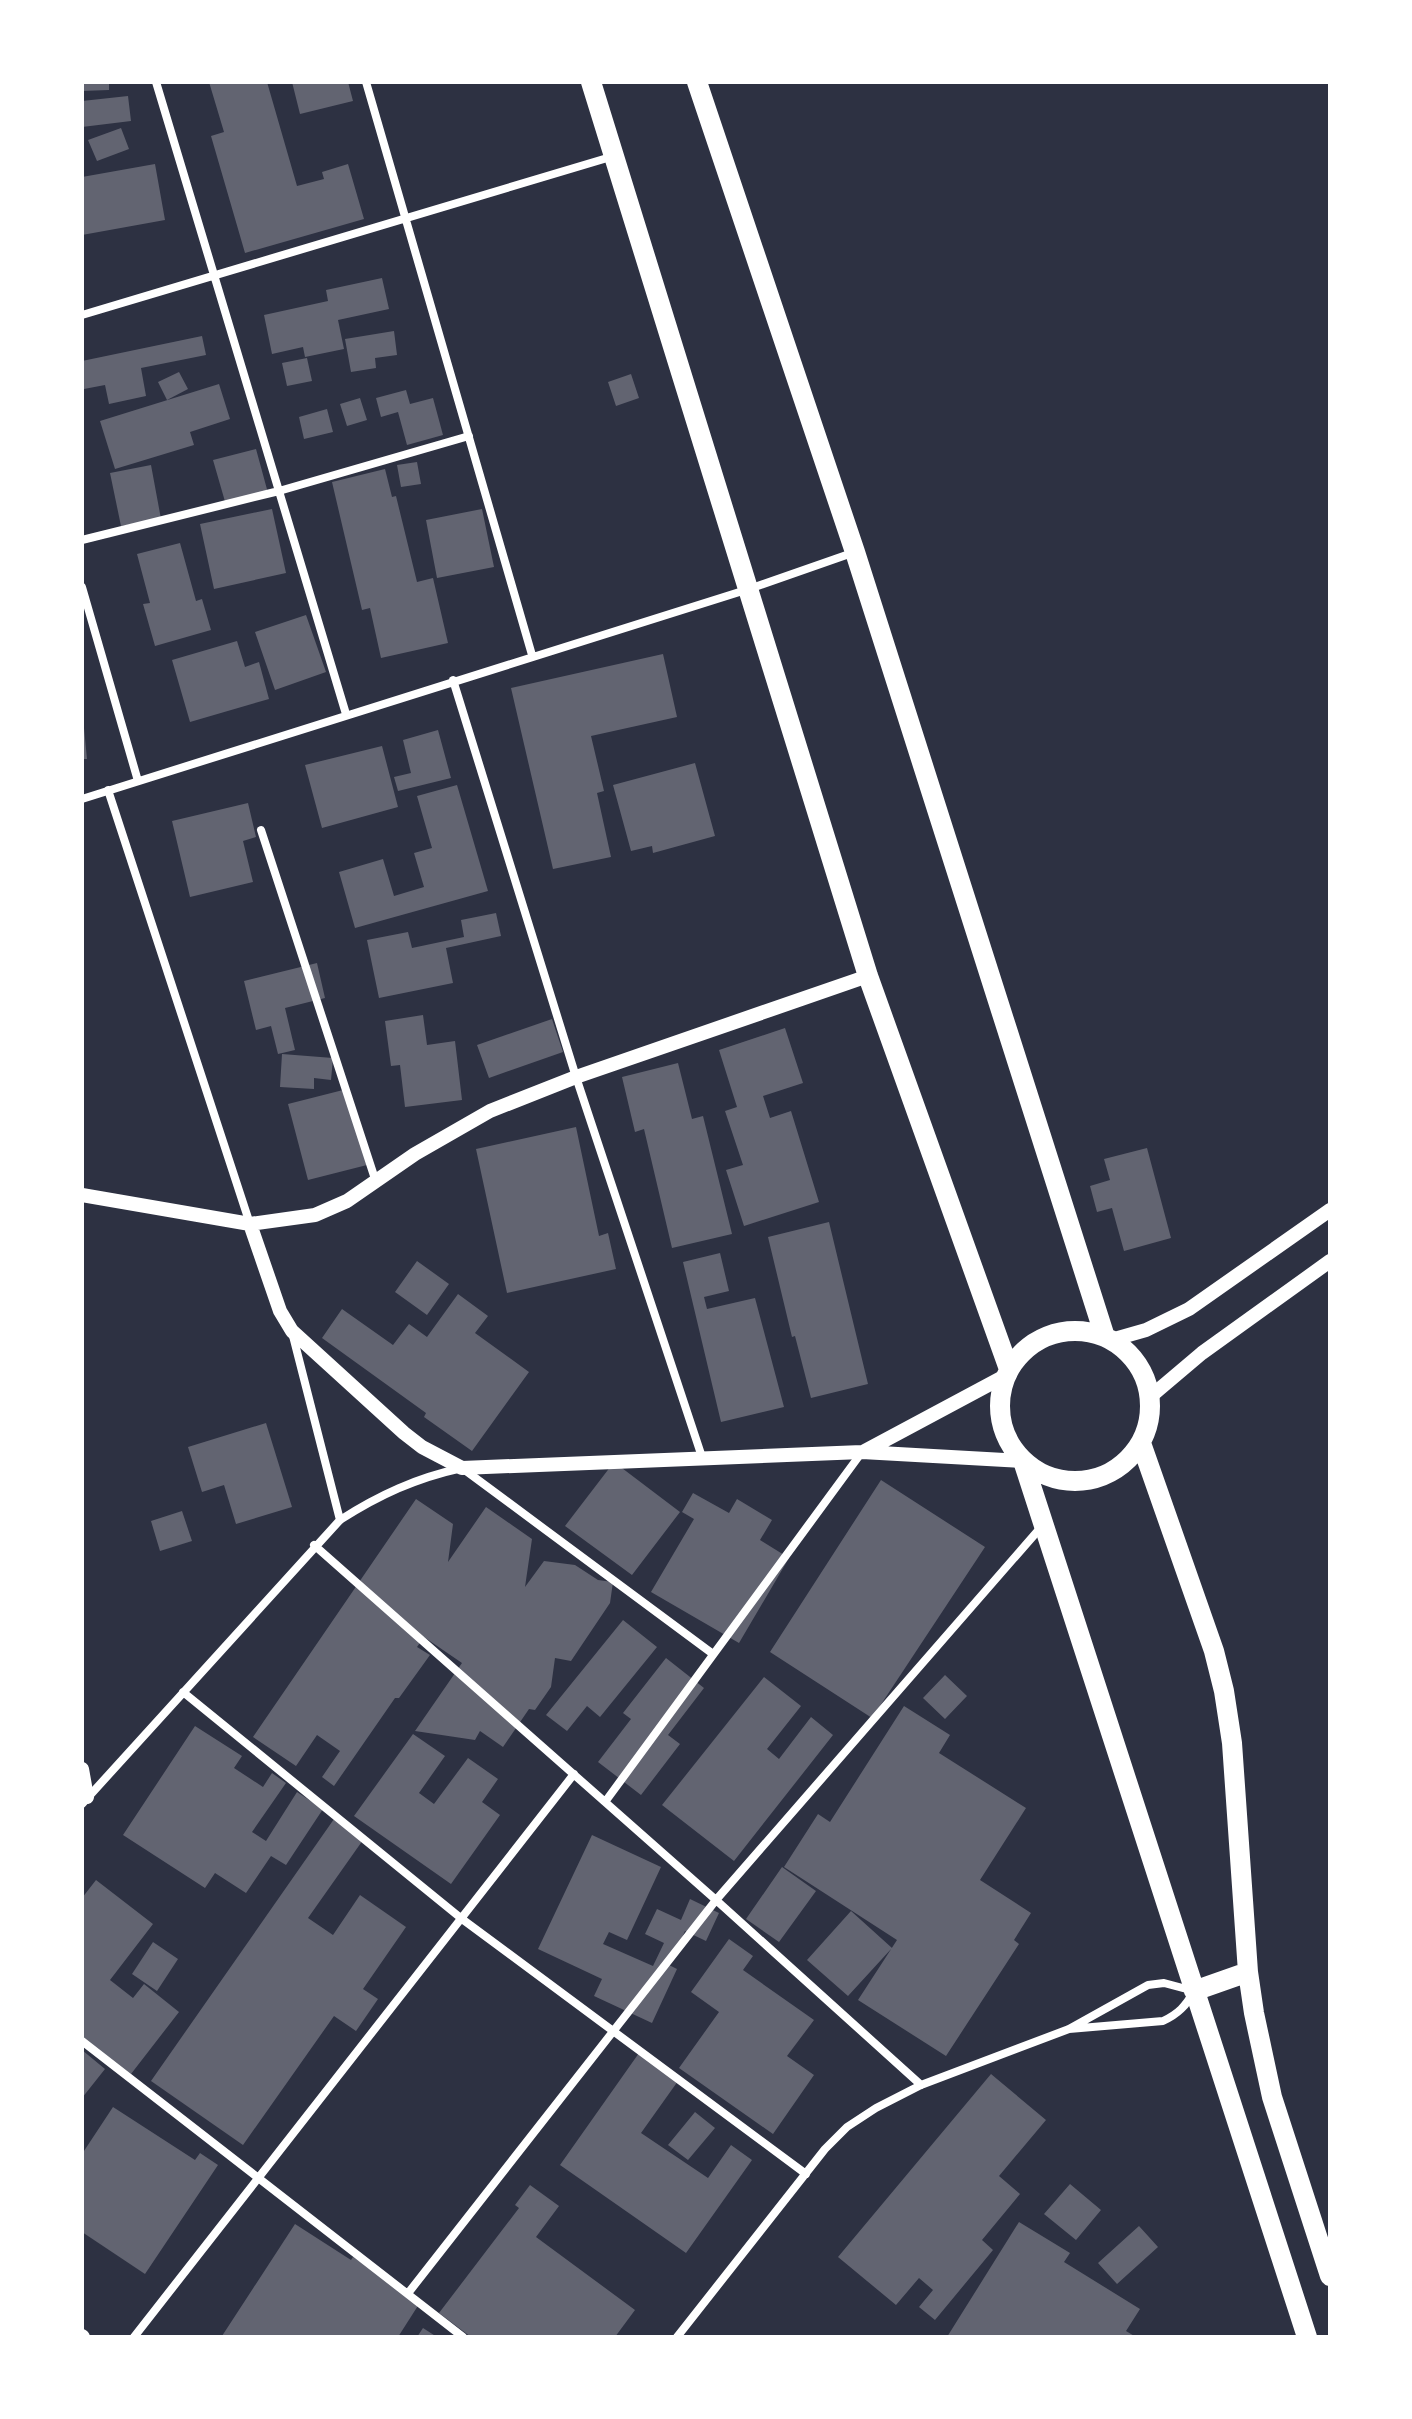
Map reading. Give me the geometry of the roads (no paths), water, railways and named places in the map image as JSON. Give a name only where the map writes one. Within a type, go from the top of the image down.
[{"type":"main road","points":[[591,82],[868,976],[1007,1372]]},
{"type":"main road","points":[[697,82],[855,552],[1108,1338]]},
{"type":"main road","points":[[1022,1461],[1042,1474],[1064,1481],[1087,1480],[1108,1473],[1127,1461],[1141,1443],[1147,1428],[1150,1397],[1146,1379],[1126,1350],[1108,1338],[1084,1331],[1061,1331],[1040,1338],[1022,1351],[1007,1372],[999,1398],[1000,1421],[1008,1442],[1022,1461],[1307,2337]]},
{"type":"main road","points":[[1141,1443],[1214,1651],[1224,1691],[1232,1743],[1248,1972],[1259,2045],[1272,2097],[1330,2276]]},
{"type":"main road","points":[[1194,1991],[1248,1972]]},
{"type":"street","points":[[156,82],[346,714]]},
{"type":"street","points":[[366,82],[532,655]]},
{"type":"street","points":[[82,315],[615,156]]},
{"type":"street","points":[[82,540],[279,491],[469,436]]},
{"type":"street","points":[[82,799],[749,589],[855,552]]},
{"type":"street","points":[[82,587],[138,781]]},
{"type":"street","points":[[453,680],[576,1077],[702,1457]]},
{"type":"street","points":[[108,790],[250,1224],[280,1311],[292,1331],[422,1447],[462,1468],[713,1654]]},
{"type":"street","points":[[261,830],[376,1182]]},
{"type":"street","points":[[82,1195],[250,1224],[315,1215],[347,1201],[450,1133],[490,1111],[576,1077],[868,976]]},
{"type":"street","points":[[1108,1338],[1146,1330],[1189,1309],[1330,1210]]},
{"type":"street","points":[[1150,1397],[1202,1353],[1330,1261]]},
{"type":"street","points":[[292,1331],[340,1520]]},
{"type":"street","points":[[605,1802],[862,1452],[1007,1372]]},
{"type":"street","points":[[85,1801],[314,1545],[340,1520],[403,1485],[462,1468],[702,1457],[862,1452],[1022,1461]]},
{"type":"street","points":[[409,2292],[716,1900],[1043,1524]]},
{"type":"street","points":[[314,1545],[921,2085]]},
{"type":"street","points":[[183,1692],[462,1919],[806,2174]]},
{"type":"street","points":[[82,1769],[85,1801]]},
{"type":"street","points":[[134,2337],[574,1774]]},
{"type":"street","points":[[677,2337],[847,2127],[921,2085],[1069,2029],[1148,1985],[1164,1983],[1194,1991],[1176,2015],[1163,2021],[1069,2029]]},
{"type":"street","points":[[82,2041],[409,2292],[463,2337]]}]
